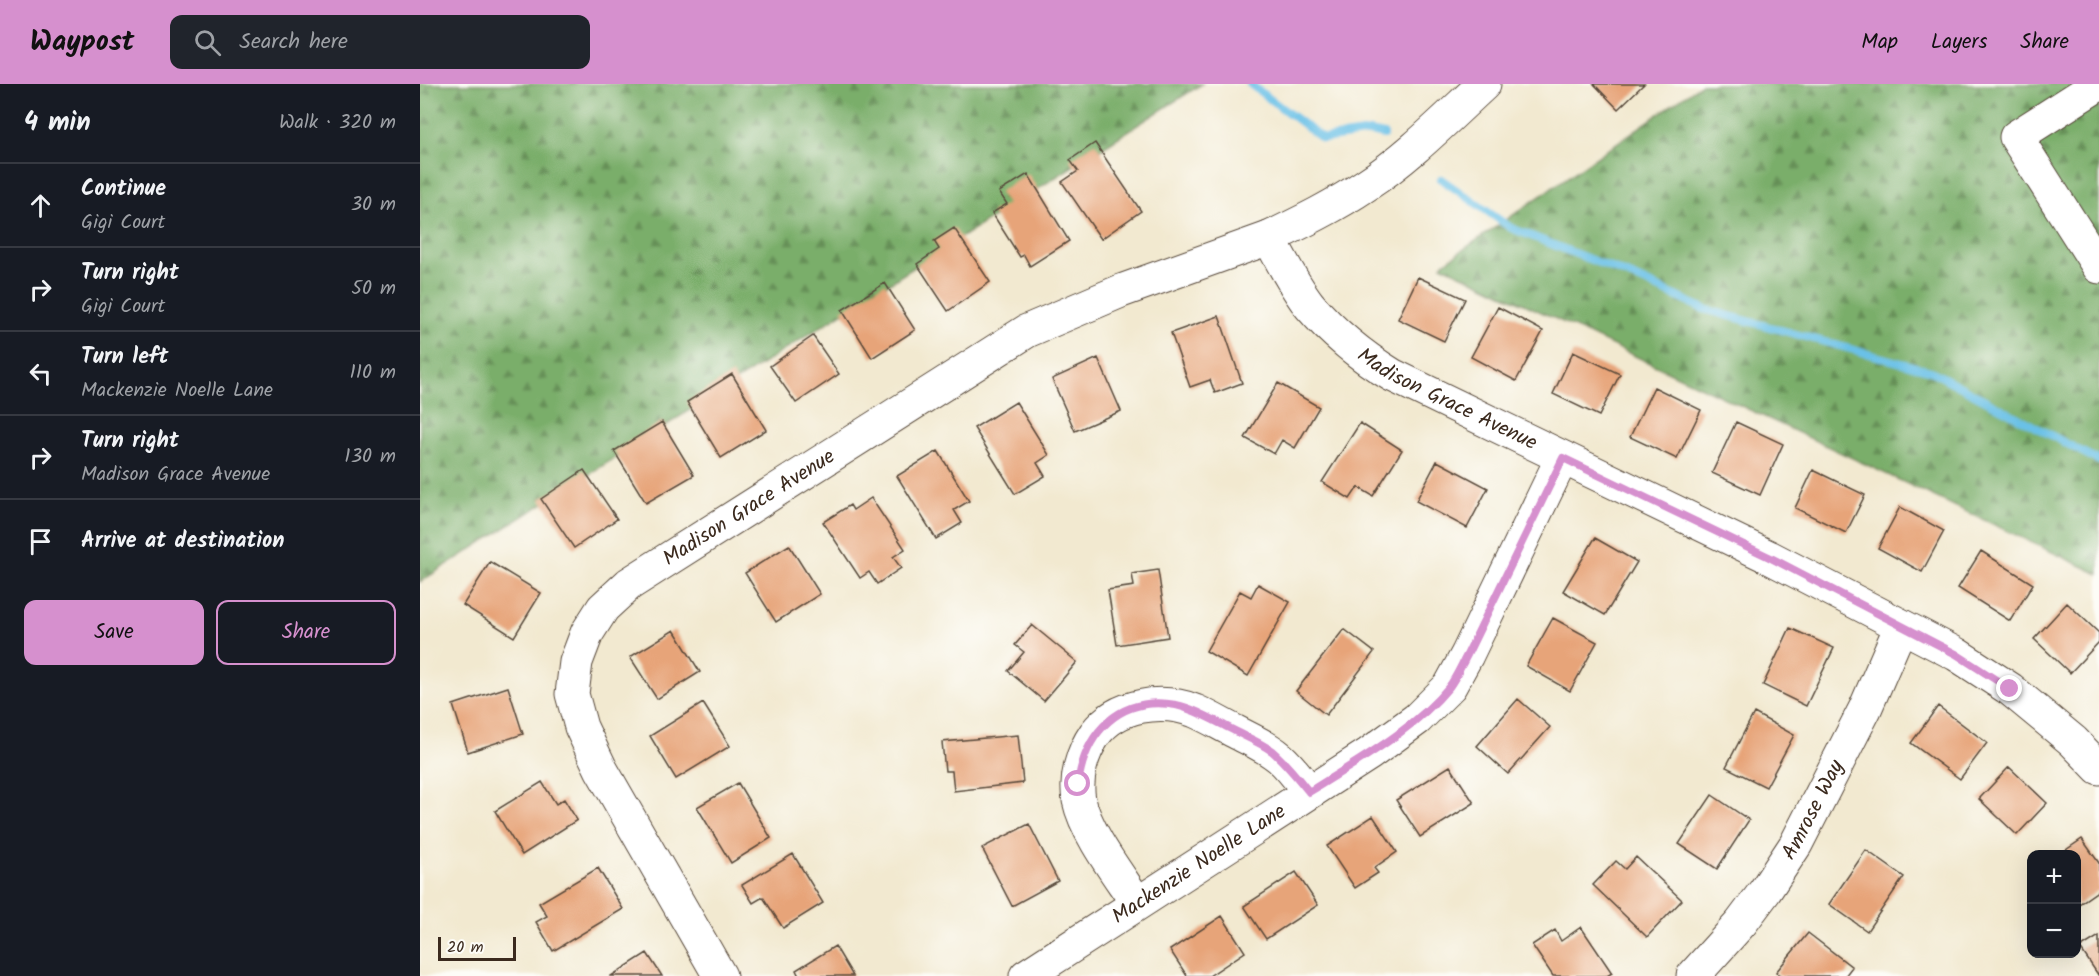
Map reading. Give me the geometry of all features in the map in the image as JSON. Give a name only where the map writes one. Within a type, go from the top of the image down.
[{"type":"street","name":"Madison Grace Avenue","points":[[720,976],[601,769],[581,727],[572,694],[576,662],[587,633],[603,608],[629,584],[1027,331],[1121,291],[1269,238],[1367,185],[1412,150],[1484,84]]},
{"type":"street","points":[[2099,84],[2016,136],[2099,267]]},
{"type":"street","name":"Madison Grace Avenue","points":[[1269,238],[1309,304],[1337,335],[1362,357],[1392,375],[1769,557],[1956,654],[2010,689],[2073,741],[2099,768]]},
{"type":"street","name":"Mackenzie Noelle Lane","points":[[1026,976],[1370,754],[1417,719],[1450,686],[1563,458]]},
{"type":"street","name":"Amrose Way","points":[[1693,976],[1741,923],[1796,844],[1864,709],[1902,626]]},
{"type":"street","points":[[1137,903],[1090,830],[1079,799],[1078,784],[1082,759],[1099,729],[1114,717],[1146,705],[1176,705],[1195,711],[1269,749],[1309,792]]},
{"type":"green space","points":[[420,84],[1202,84],[420,582]]},
{"type":"green space","points":[[1702,84],[2099,84],[2099,574],[1441,265]]},
{"type":"building","points":[[1594,84],[1644,84],[1618,109]]},
{"type":"building","points":[[1095,143],[1141,211],[1101,239],[1062,182],[1078,171],[1070,160]]},
{"type":"building","points":[[1028,174],[1069,241],[1030,266],[1024,255],[1020,257],[992,213],[1007,204],[999,192]]},
{"type":"building","points":[[954,228],[990,282],[948,311],[917,264],[939,249],[934,241]]},
{"type":"building","points":[[1418,277],[1465,299],[1444,341],[1398,319]]},
{"type":"building","points":[[885,283],[915,330],[872,358],[842,310]]},
{"type":"building","points":[[1498,307],[1543,331],[1516,381],[1471,357]]},
{"type":"building","points":[[1219,316],[1242,383],[1215,393],[1210,380],[1190,387],[1171,333]]},
{"type":"building","points":[[813,336],[839,374],[796,403],[770,366]]},
{"type":"building","points":[[1573,352],[1620,374],[1599,416],[1553,394]]},
{"type":"building","points":[[1098,358],[1121,411],[1075,431],[1052,379]]},
{"type":"building","points":[[732,374],[766,430],[721,458],[687,402]]},
{"type":"building","points":[[1278,383],[1319,407],[1295,448],[1282,440],[1274,454],[1245,438]]},
{"type":"building","points":[[1654,387],[1701,410],[1677,459],[1630,437]]},
{"type":"building","points":[[1016,402],[1049,455],[1037,463],[1045,476],[1015,494],[974,428]]},
{"type":"building","points":[[662,422],[694,475],[646,503],[614,451]]},
{"type":"building","points":[[1736,422],[1783,444],[1760,495],[1712,473]]},
{"type":"building","points":[[1360,423],[1402,450],[1373,496],[1358,487],[1350,499],[1322,482]]},
{"type":"building","points":[[938,451],[969,501],[954,510],[962,523],[936,539],[897,476]]},
{"type":"building","points":[[1437,461],[1488,488],[1467,528],[1416,501]]},
{"type":"building","points":[[584,470],[617,519],[574,548],[541,499]]},
{"type":"building","points":[[1813,470],[1865,495],[1846,533],[1795,508]]},
{"type":"building","points":[[871,498],[905,549],[893,557],[901,568],[877,584],[869,572],[860,578],[823,522],[850,505],[853,510]]},
{"type":"building","points":[[1900,507],[1944,531],[1922,572],[1878,548]]},
{"type":"building","points":[[1595,538],[1637,562],[1605,615],[1563,591]]},
{"type":"building","points":[[789,545],[820,594],[776,622],[745,573]]},
{"type":"building","points":[[1981,551],[2033,584],[2010,621],[1958,588]]},
{"type":"building","points":[[490,562],[541,593],[514,637],[463,605]]},
{"type":"building","points":[[1158,570],[1168,637],[1117,645],[1108,590],[1134,586],[1132,574]]},
{"type":"building","points":[[1258,584],[1290,602],[1248,676],[1206,651],[1240,591],[1251,597]]},
{"type":"building","points":[[2067,603],[2099,633],[2099,642],[2070,673],[2034,639]]},
{"type":"building","points":[[1553,618],[1597,642],[1570,691],[1526,666]]},
{"type":"building","points":[[1032,625],[1077,662],[1044,701],[1008,671],[1024,652],[1015,645]]},
{"type":"building","points":[[1790,628],[1834,648],[1806,706],[1763,685]]},
{"type":"building","points":[[1344,629],[1374,652],[1326,715],[1296,691]]},
{"type":"building","points":[[674,630],[700,672],[657,699],[630,657]]},
{"type":"building","points":[[508,687],[523,734],[468,752],[453,705]]},
{"type":"building","points":[[1518,699],[1550,727],[1508,774],[1477,746]]},
{"type":"building","points":[[703,703],[730,746],[676,779],[650,736]]},
{"type":"building","points":[[1938,706],[1987,743],[1960,779],[1911,743]]},
{"type":"building","points":[[1754,713],[1794,735],[1766,787],[1726,767]]},
{"type":"building","points":[[1018,735],[1023,783],[954,791],[952,771],[945,771],[942,742]]},
{"type":"building","points":[[1450,766],[1474,803],[1420,837],[1396,800]]},
{"type":"building","points":[[2009,767],[2047,803],[2017,835],[1979,799]]},
{"type":"building","points":[[542,782],[556,804],[564,799],[577,820],[522,855],[495,811]]},
{"type":"building","points":[[738,783],[771,838],[731,863],[697,807]]},
{"type":"building","points":[[1712,795],[1749,820],[1717,869],[1679,844]]},
{"type":"building","points":[[1373,816],[1397,852],[1374,868],[1378,873],[1355,888],[1327,846]]},
{"type":"building","points":[[1029,824],[1058,881],[1012,906],[982,848]]},
{"type":"building","points":[[2082,839],[2099,863],[2099,890],[2081,903],[2081,850],[2066,850]]},
{"type":"building","points":[[1866,850],[1904,877],[1867,931],[1829,904]]},
{"type":"building","points":[[793,854],[823,903],[783,928],[763,897],[753,903],[742,885]]},
{"type":"building","points":[[1636,857],[1682,900],[1647,937],[1593,885],[1616,861],[1625,869]]},
{"type":"building","points":[[598,868],[623,909],[553,951],[536,922],[547,916],[539,903]]},
{"type":"building","points":[[1296,872],[1318,905],[1266,939],[1244,906]]},
{"type":"building","points":[[1222,916],[1245,952],[1209,976],[1187,976],[1170,950]]},
{"type":"building","points":[[1581,927],[1612,973],[1607,976],[1553,976],[1532,945],[1555,930],[1561,941]]},
{"type":"building","points":[[1808,933],[1852,967],[1845,976],[1781,976],[1776,972]]},
{"type":"building","points":[[2099,936],[2099,976],[2081,949]]},
{"type":"building","points":[[835,946],[853,976],[799,976],[796,970]]},
{"type":"building","points":[[647,953],[662,976],[611,976]]},
{"type":"waterway","points":[[1250,84],[1323,139],[1370,132],[1384,135]]},
{"type":"waterway","points":[[1441,179],[1511,228],[1629,275],[1704,309],[1931,371],[2099,461]]},
{"type":"route","points":[[1078,784],[1082,759],[1099,729],[1114,717],[1146,705],[1176,705],[1195,711],[1269,749],[1280,758],[1309,792],[1370,754],[1417,719],[1450,686],[1563,458],[1769,557],[1956,654],[2010,689]]}]
